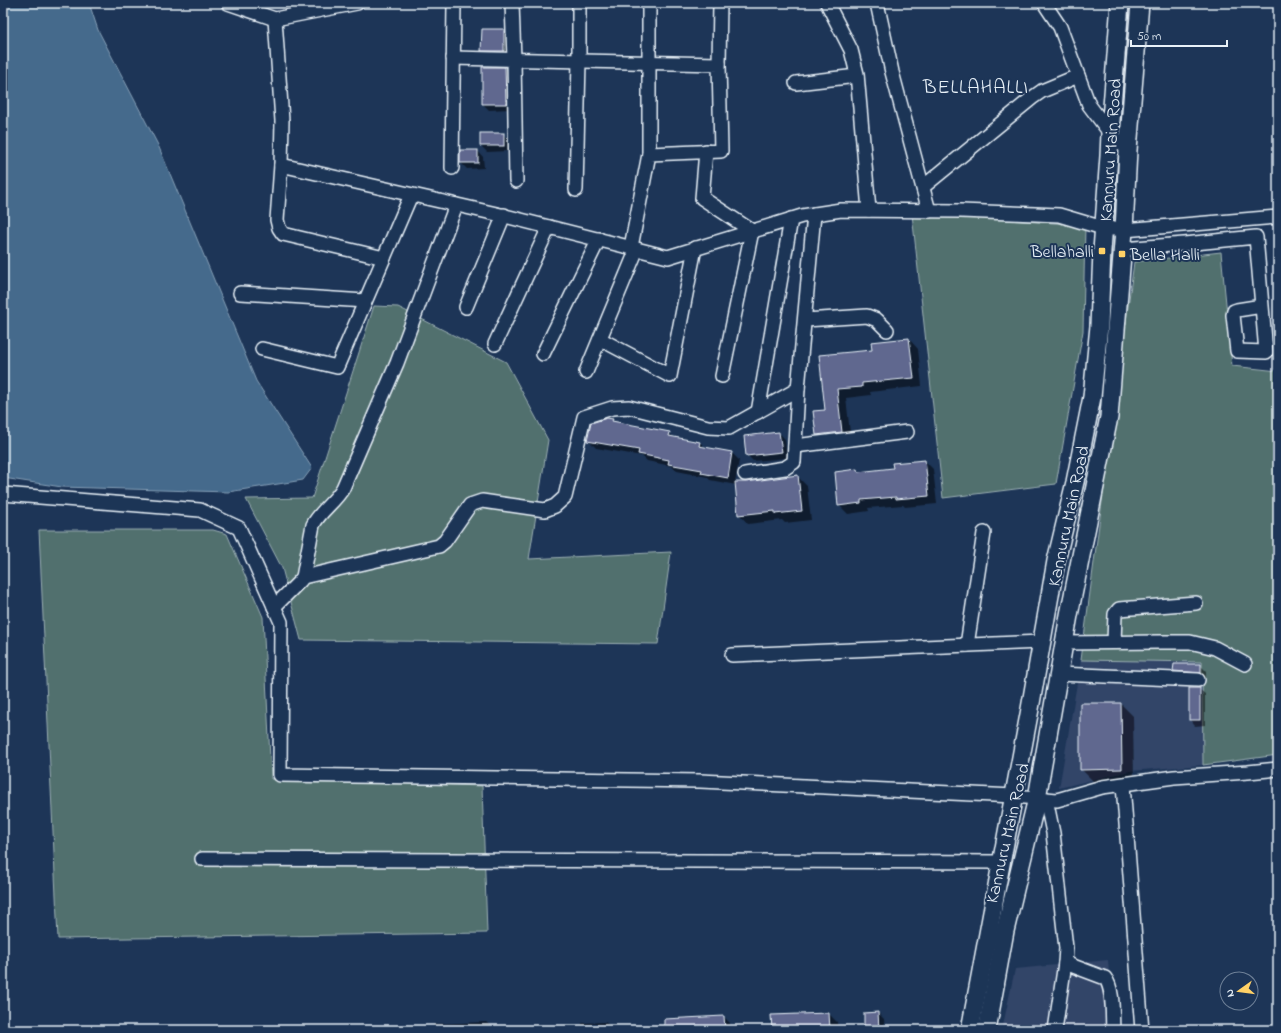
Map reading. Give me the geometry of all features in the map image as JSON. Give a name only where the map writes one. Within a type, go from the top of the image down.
[{"type":"main road","points":[[970,1030],[1056,561],[1075,482],[1092,397],[1120,3]]},
{"type":"main road","name":"Kannuru Main Road","points":[[987,1030],[1005,930],[1042,799],[1058,674],[1109,417],[1140,3]]},
{"type":"street","points":[[228,3],[275,19],[357,3]]},
{"type":"street","points":[[452,168],[454,3]]},
{"type":"street","points":[[512,3],[516,181]]},
{"type":"street","points":[[576,190],[579,61],[578,3]]},
{"type":"street","points":[[586,372],[634,248],[649,154],[649,3]]},
{"type":"street","points":[[649,154],[721,151],[719,64],[720,3]]},
{"type":"street","points":[[827,3],[851,50],[857,76],[869,210]]},
{"type":"street","points":[[877,3],[892,72],[930,211]]},
{"type":"street","points":[[1044,3],[1060,27],[1089,105],[1110,133],[1128,150]]},
{"type":"street","points":[[275,19],[282,121],[277,220],[279,228],[283,234],[384,258]]},
{"type":"street","points":[[453,58],[719,64]]},
{"type":"street","points":[[796,83],[857,76]]},
{"type":"street","points":[[923,187],[1032,98],[1042,91],[1078,76]]},
{"type":"street","points":[[706,151],[702,198],[752,231]]},
{"type":"street","points":[[280,166],[504,216],[668,256],[791,219],[841,210],[1058,215],[1104,228],[1124,230],[1278,217]]},
{"type":"street","points":[[262,350],[337,367],[411,195]]},
{"type":"street","points":[[274,607],[303,577],[313,525],[317,518],[339,494],[346,481],[397,363],[456,205]]},
{"type":"street","points":[[745,474],[786,468],[794,462],[798,389],[814,214]]},
{"type":"street","points":[[466,308],[504,216]]},
{"type":"street","points":[[758,412],[791,219]]},
{"type":"street","points":[[494,344],[549,227]]},
{"type":"street","points":[[722,376],[752,231]]},
{"type":"street","points":[[1122,249],[1256,236],[1262,306]]},
{"type":"street","points":[[543,354],[599,239]]},
{"type":"street","points":[[600,339],[670,376],[696,248]]},
{"type":"street","points":[[240,292],[365,301]]},
{"type":"street","points":[[804,320],[867,316],[877,320],[887,330]]},
{"type":"street","points":[[303,577],[439,546],[445,542],[470,505],[482,501],[545,510],[555,506],[565,497],[584,417],[612,408],[629,408],[708,428],[728,428],[798,389]]},
{"type":"street","points":[[795,446],[907,432]]},
{"type":"street","points":[[3,494],[200,510],[239,528],[281,622],[280,775],[700,781],[1014,796],[1057,800],[1102,787],[1174,777],[1278,769]]},
{"type":"street","points":[[967,646],[984,533]]},
{"type":"street","points":[[1114,642],[1115,614],[1119,609],[1196,603]]},
{"type":"street","points":[[732,655],[1042,642]]},
{"type":"street","points":[[1064,643],[1190,642],[1215,648],[1245,664]]},
{"type":"street","points":[[1058,674],[1198,680]]},
{"type":"street","points":[[1122,785],[1142,1030]]},
{"type":"street","points":[[1042,799],[1053,833],[1066,948],[1066,963],[1055,1030]]},
{"type":"street","points":[[202,859],[1001,862]]},
{"type":"street","points":[[1066,963],[1105,978],[1108,982],[1111,989],[1113,1030]]},
{"type":"shaded area","points":[[3,3],[89,3],[98,30],[158,145],[256,381],[312,468],[303,480],[228,492],[62,487],[3,478]]},
{"type":"shaded area","points":[[1081,660],[1203,662],[1203,765],[1130,771],[1059,788]]},
{"type":"shaded area","points":[[1108,960],[1113,1030],[1002,1030],[1015,969]]},
{"type":"green space","points":[[912,214],[1085,225],[1083,331],[1056,484],[943,498]]},
{"type":"green space","points":[[1221,252],[1232,366],[1278,371],[1278,755],[1203,765],[1202,662],[1081,660],[1134,262]]},
{"type":"green space","points":[[374,306],[398,307],[506,362],[548,440],[529,559],[671,552],[658,644],[301,640],[282,568],[246,499],[312,498]]},
{"type":"green space","points":[[39,530],[213,530],[227,534],[263,617],[271,779],[482,786],[487,933],[58,939]]},
{"type":"building","points":[[482,29],[504,29],[504,51],[481,51]]},
{"type":"building","points":[[482,67],[505,67],[506,104],[482,104]]},
{"type":"building","points":[[480,133],[504,133],[504,146],[480,146]]},
{"type":"building","points":[[460,150],[478,150],[478,163],[460,163]]},
{"type":"building","points":[[909,338],[914,378],[862,383],[862,387],[837,389],[842,432],[816,435],[813,411],[825,410],[819,355],[872,350],[871,342]]},
{"type":"building","points":[[607,418],[613,419],[612,421],[670,432],[669,436],[700,442],[699,446],[732,452],[728,478],[701,473],[702,470],[668,464],[669,460],[638,454],[639,450],[587,441],[591,423]]},
{"type":"building","points":[[779,432],[782,452],[746,456],[744,436]]},
{"type":"building","points":[[925,460],[929,496],[861,500],[861,503],[838,506],[835,472],[857,469],[858,472],[893,468],[892,463]]},
{"type":"building","points":[[798,475],[802,511],[775,514],[775,511],[738,515],[735,482],[746,482]]},
{"type":"building","points":[[1174,664],[1201,664],[1201,673],[1173,671]]},
{"type":"building","points":[[1189,688],[1200,688],[1200,720],[1189,720]]},
{"type":"building","points":[[1080,703],[1121,703],[1122,769],[1080,770]]},
{"type":"building","points":[[878,1012],[879,1030],[864,1030],[864,1013]]},
{"type":"building","points":[[829,1013],[830,1030],[772,1030],[771,1015]]},
{"type":"building","points":[[724,1016],[725,1030],[664,1030],[664,1019]]},
{"type":"place","name":"Bellahalli","points":[[1102,251]]},
{"type":"place","name":"Bella Halli","points":[[1122,254]]},
{"type":"district","name":"BELLAHALLI","points":[[976,86]]}]
